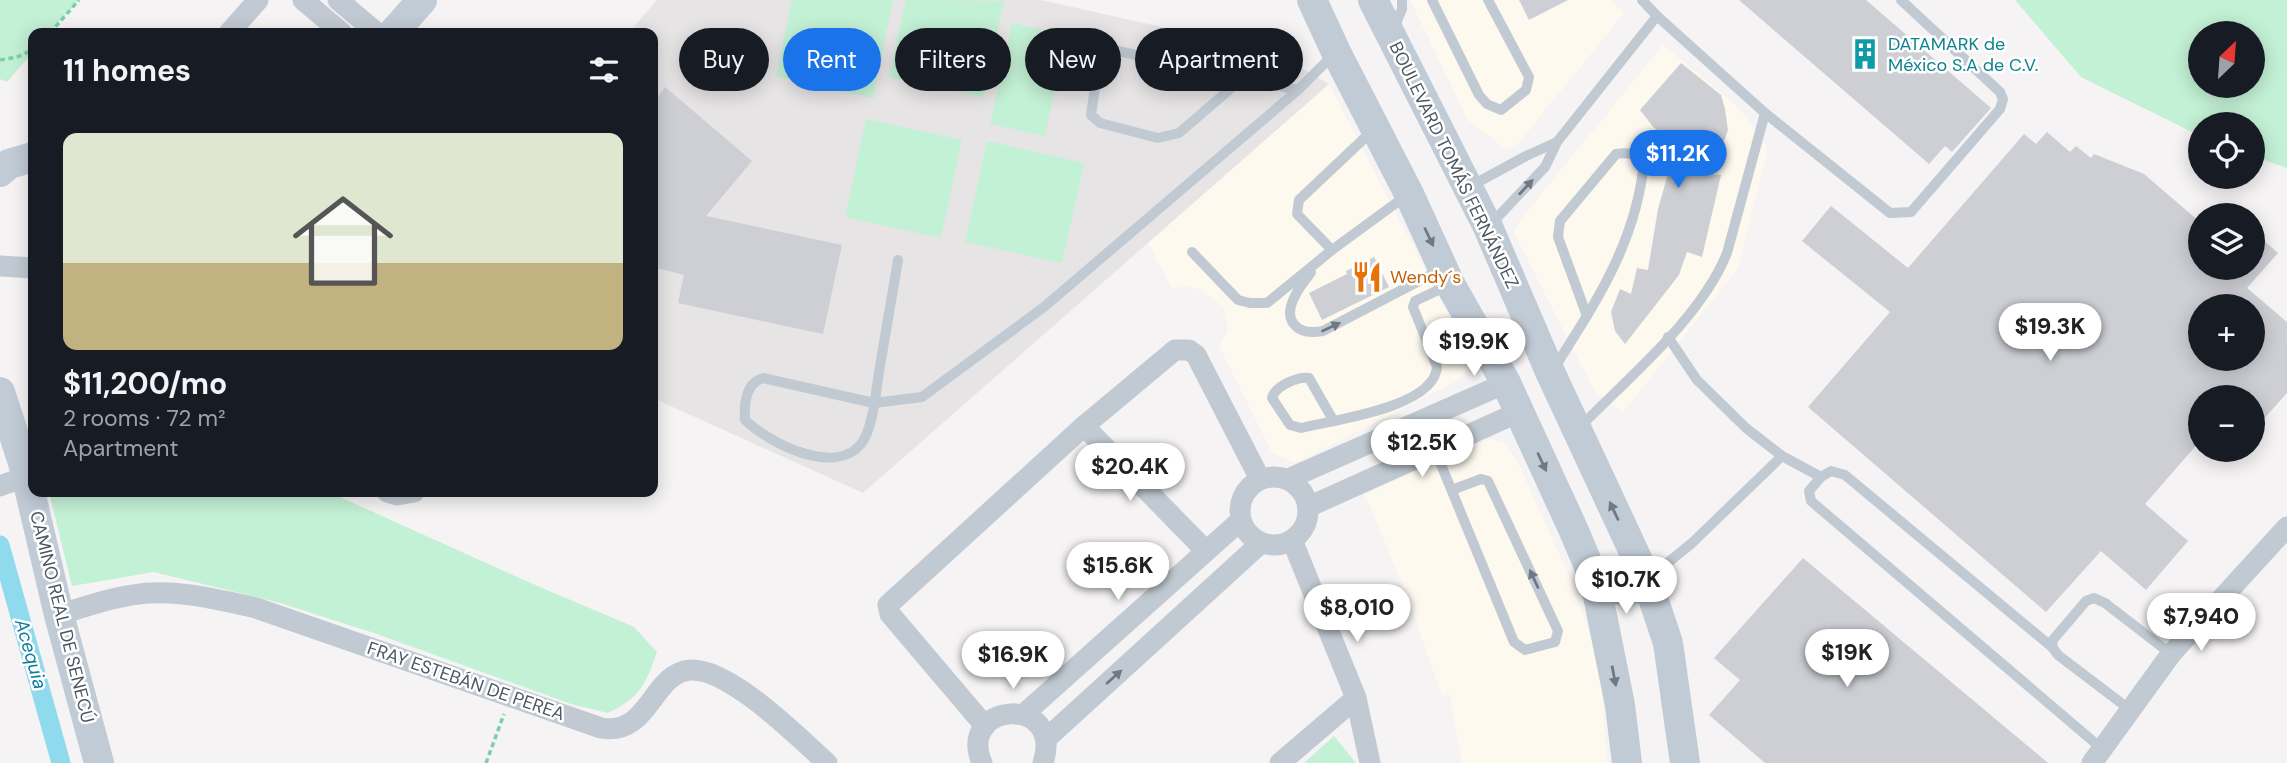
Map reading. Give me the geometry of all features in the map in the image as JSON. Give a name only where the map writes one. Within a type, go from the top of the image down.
[{"type":"main road","points":[[397,28],[422,0]]},
{"type":"main road","points":[[1312,0],[1447,276],[1506,383],[1574,531],[1594,581],[1620,705],[1627,763]]},
{"type":"main road","name":"BOULEVARD TOMÁS FERNÁNDEZ","points":[[1373,0],[1488,227],[1551,374],[1647,580],[1668,643],[1685,763]]},
{"type":"main road","points":[[0,172],[9,164],[28,158]]},
{"type":"main road","name":"CAMINO REAL DE SENECÚ","points":[[0,392],[17,470],[99,763]]},
{"type":"main road","points":[[1594,581],[1607,587],[1628,590],[1635,589],[1647,580]]},
{"type":"street","points":[[233,28],[258,0]]},
{"type":"street","points":[[303,0],[336,28]]},
{"type":"street","points":[[338,0],[371,28]]},
{"type":"street","points":[[0,266],[28,268]]},
{"type":"street","points":[[985,726],[890,614],[889,602],[1084,426],[1175,350],[1189,350],[1196,355],[1260,478]]},
{"type":"street","points":[[1288,479],[1506,383]]},
{"type":"street","points":[[1308,507],[1519,412]]},
{"type":"street","points":[[1084,426],[1206,551]]},
{"type":"street","points":[[1272,476],[1288,479],[1305,495],[1307,519],[1301,532],[1292,540],[1282,544],[1261,543],[1251,537],[1240,521],[1239,509],[1244,492],[1260,478],[1272,476]]},
{"type":"street","points":[[1024,714],[1240,521]]},
{"type":"street","points":[[2096,756],[2171,654],[2287,527]]},
{"type":"street","points":[[1292,540],[1356,698],[1370,763]]},
{"type":"street","points":[[1046,739],[1261,543]]},
{"type":"street","name":"FRAY ESTEBÁN DE PEREA","points":[[58,615],[135,594],[211,597],[256,608],[614,731],[624,728],[634,720],[678,673],[702,671],[728,683],[762,705],[827,763]]},
{"type":"street","points":[[1280,763],[1356,698]]},
{"type":"street","points":[[976,758],[979,737],[985,726],[1000,715],[1012,712],[1024,714],[1042,729],[1047,751],[1043,763]]},
{"type":"lane","points":[[1391,34],[1402,9],[1402,0]]},
{"type":"lane","points":[[1432,0],[1479,96],[1495,109],[1501,110],[1526,90],[1529,76],[1488,0]]},
{"type":"lane","points":[[1642,0],[1765,113],[1890,213],[1911,212],[2000,109],[2003,99],[2000,92],[1901,0]]},
{"type":"lane","points":[[1488,227],[1545,167],[1557,142],[1657,16]]},
{"type":"lane","points":[[1113,50],[1243,78],[1179,133],[1166,137],[1158,138],[1100,123],[1091,115],[1099,60],[1103,54],[1113,50]]},
{"type":"lane","points":[[1303,85],[1336,52]]},
{"type":"lane","points":[[898,260],[874,403],[867,431],[860,445],[842,456],[817,458],[753,428],[745,420],[744,409],[749,387],[754,380],[763,378],[874,403],[922,397],[1044,307],[1297,91]]},
{"type":"lane","points":[[1577,430],[1668,337],[1700,300],[1720,270],[1765,113]]},
{"type":"lane","points":[[1332,250],[1297,214],[1297,205],[1299,200],[1375,129]]},
{"type":"lane","points":[[1468,188],[1557,142]]},
{"type":"lane","points":[[1551,374],[1587,316],[1611,273],[1631,229],[1641,190],[1644,162],[1636,155],[1616,154],[1560,221],[1557,230],[1587,316]]},
{"type":"lane","points":[[1192,252],[1238,300],[1267,303],[1332,250],[1409,194]]},
{"type":"lane","points":[[1321,259],[1295,294],[1291,306],[1290,317],[1294,325],[1312,334],[1447,276]]},
{"type":"lane","points":[[1333,420],[1309,378],[1303,377],[1275,389],[1272,398],[1290,425],[1301,428],[1372,413],[1425,388],[1435,377],[1437,367],[1413,307],[1415,302],[1447,276]]},
{"type":"lane","points":[[1668,337],[1697,380],[1746,428],[1782,456],[1821,477]]},
{"type":"lane","points":[[1425,388],[1438,413]]},
{"type":"lane","points":[[1390,434],[1404,463]]},
{"type":"lane","points":[[1435,450],[1514,642],[1525,650],[1555,642],[1558,631],[1488,481],[1481,479],[1452,490]]},
{"type":"lane","points":[[1647,580],[1692,543],[1782,456]]},
{"type":"lane","points":[[2096,756],[1811,501],[1809,492],[1821,477],[1831,471],[1845,475],[2129,709]]},
{"type":"lane","points":[[2053,648],[2052,640],[2086,601],[2094,598],[2105,603],[2171,654]]},
{"type":"path","points":[[54,28],[79,0]]},
{"type":"path","points":[[0,60],[28,52]]},
{"type":"path","points":[[486,763],[510,695]]},
{"type":"shaded area","points":[[657,0],[1041,0],[1166,28],[1135,28],[1135,91],[1303,91],[1303,69],[1329,84],[863,493],[658,400],[658,28],[633,28]]},
{"type":"shaded area","points":[[1410,0],[1611,0],[1624,13],[1518,144],[1505,149],[1468,120]]},
{"type":"shaded area","points":[[1663,45],[1738,107],[1768,148],[1738,268],[1623,412],[1595,392],[1514,233],[1520,220]]},
{"type":"shaded area","points":[[1329,84],[1473,362],[1459,380],[1295,463],[1272,453],[1219,346],[1228,330],[1224,307],[1198,289],[1186,286],[1172,289],[1148,243]]},
{"type":"shaded area","points":[[1491,439],[1505,444],[1519,465],[1571,581],[1600,663],[1607,763],[1462,763],[1450,695],[1442,696],[1408,599],[1365,494]]},
{"type":"green space","points":[[0,0],[79,0],[54,28],[28,28],[28,58],[7,82],[0,79]]},
{"type":"green space","points":[[792,0],[893,0],[881,59],[881,28],[786,28]]},
{"type":"green space","points":[[906,0],[1004,1],[998,28],[900,28]]},
{"type":"green space","points":[[2015,0],[2287,0],[2287,168],[2265,160],[2265,112],[2188,112],[2188,130],[2081,77]]},
{"type":"green space","points":[[1012,23],[1034,28],[1025,28],[1025,91],[1054,91],[1045,136],[990,124],[997,91],[1011,91]]},
{"type":"green space","points":[[783,43],[783,79],[776,77]]},
{"type":"green space","points":[[895,50],[895,78],[889,77]]},
{"type":"green space","points":[[841,91],[874,91],[873,98]]},
{"type":"green space","points":[[955,91],[984,91],[983,97]]},
{"type":"green space","points":[[866,119],[962,140],[941,238],[845,217]]},
{"type":"green space","points":[[987,141],[1084,163],[1062,263],[965,242]]},
{"type":"green space","points":[[50,497],[340,497],[634,627],[657,652],[640,689],[627,702],[608,713],[571,704],[374,633],[280,603],[154,572],[72,586]]},
{"type":"green space","points":[[1334,736],[1356,763],[1304,763]]},
{"type":"building","points":[[1519,0],[1568,0],[1529,20]]},
{"type":"building","name":"DATAMARK de México S.A de C.V.","points":[[1739,0],[1866,0],[1991,108],[1952,152],[1945,146],[1929,164]]},
{"type":"building","points":[[1681,63],[1721,95],[1728,130],[1712,174],[1721,175],[1702,257],[1687,252],[1679,275],[1625,344],[1615,331],[1611,312],[1620,289],[1631,294],[1637,268],[1648,270],[1658,209],[1677,142],[1654,128],[1640,110]]},
{"type":"building","points":[[665,87],[752,161],[706,216],[842,245],[823,334],[678,303],[684,275],[658,268],[658,97]]},
{"type":"building","points":[[2047,132],[2070,152],[2076,146],[2091,158],[2094,154],[2144,174],[2188,212],[2188,280],[2254,280],[2247,288],[2254,294],[2188,294],[2188,371],[2265,371],[2265,303],[2287,322],[2287,393],[2265,418],[2265,385],[2188,385],[2188,455],[2145,504],[2188,541],[2146,590],[2101,551],[2046,612],[1808,407],[1890,312],[1802,241],[1831,206],[1908,268],[2024,134],[2036,144]]},
{"type":"building","points":[[2265,242],[2278,253],[2265,268]]},
{"type":"building","points":[[1374,257],[1389,287],[1322,320],[1309,293]]},
{"type":"building","points":[[1803,558],[2048,763],[1765,763],[1709,715],[1740,680],[1714,658]]},
{"type":"waterway","name":"Acequia","points":[[0,545],[61,763]]},
{"type":"place","name":"DATAMARK de México S.A de C.V.","points":[[1865,54]]},
{"type":"place","name":"Wendy´s","points":[[1367,277]]}]
